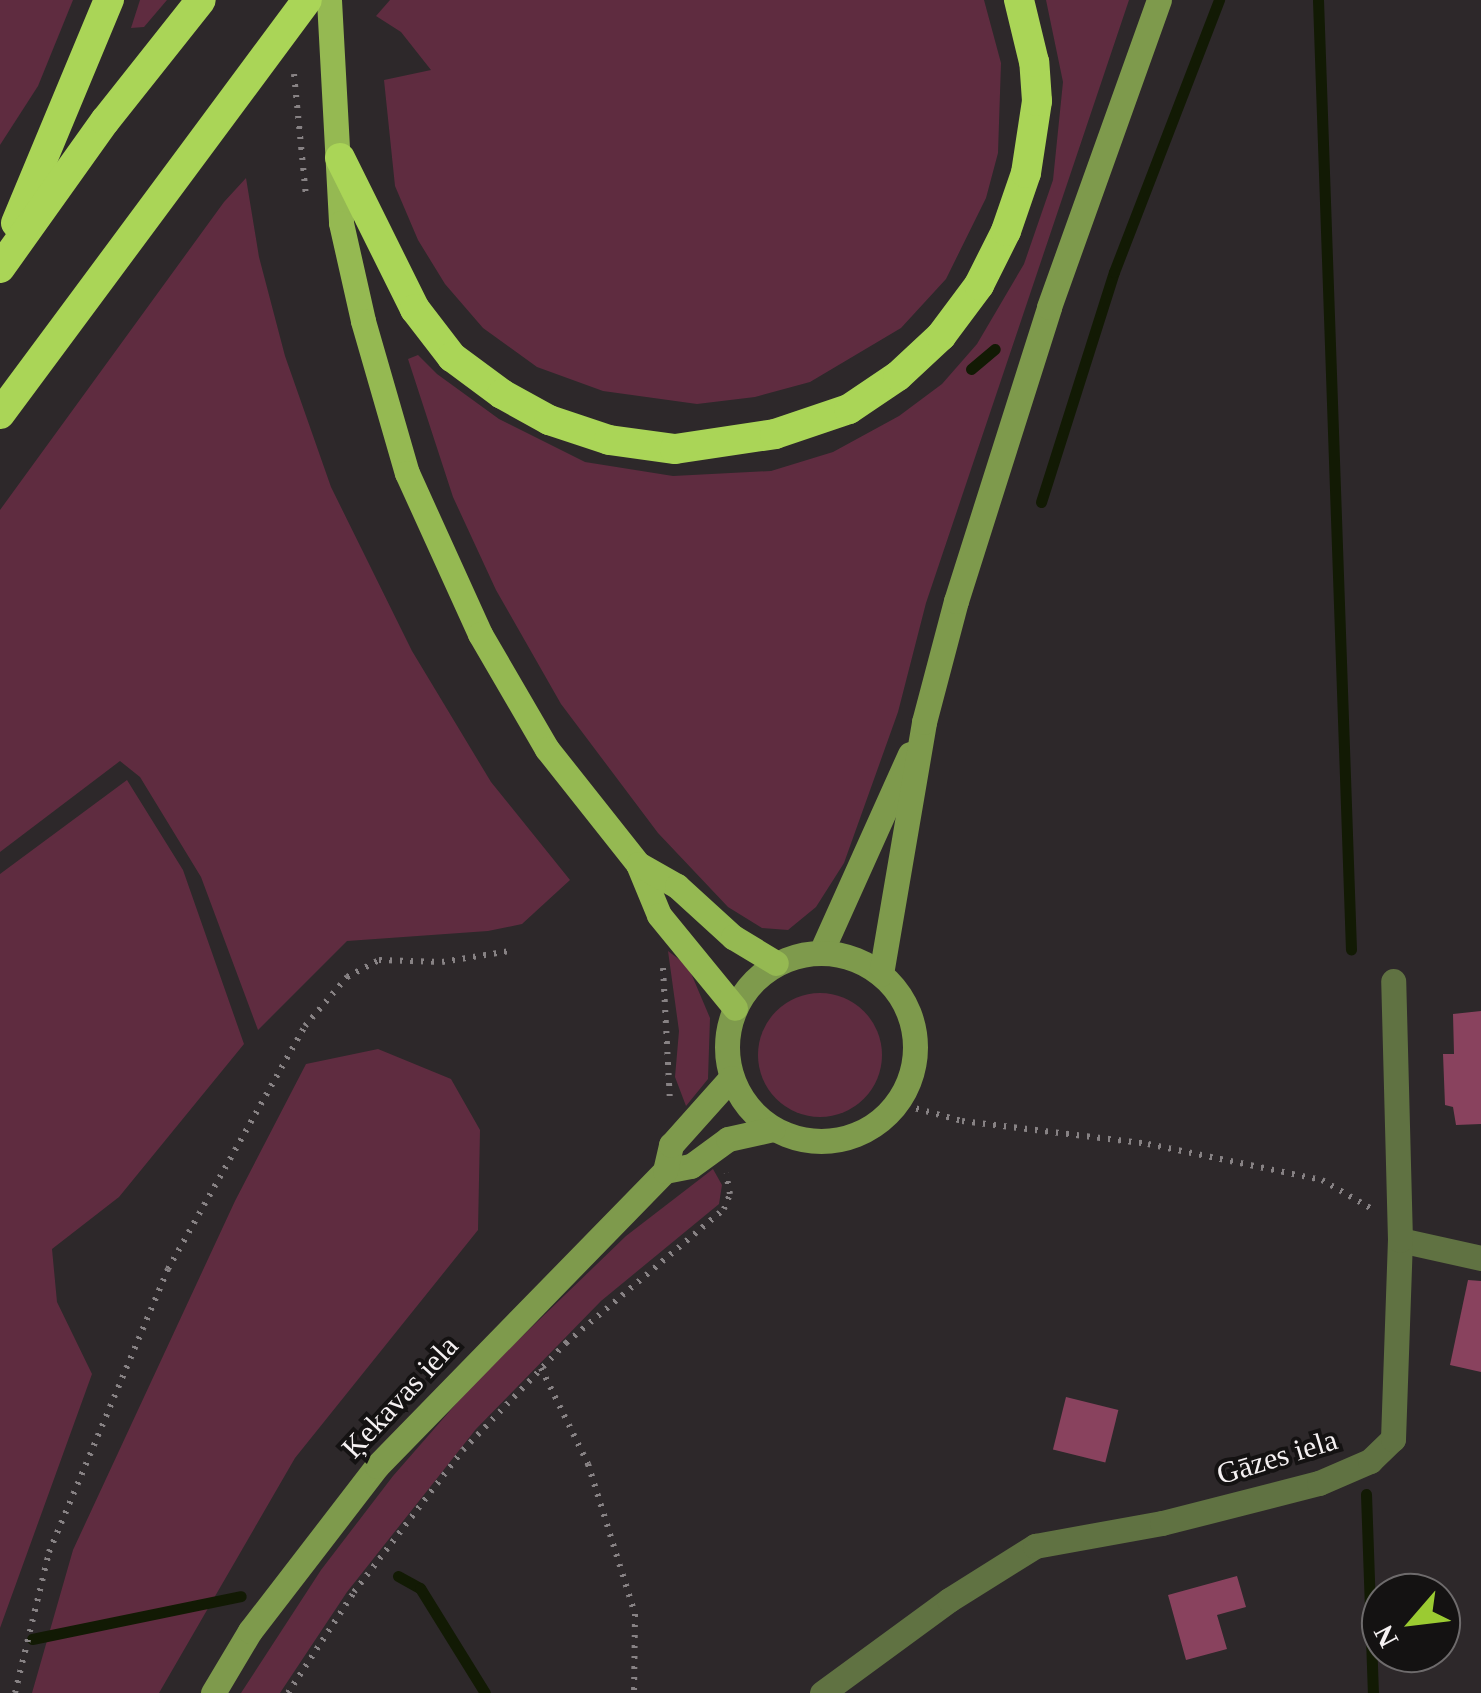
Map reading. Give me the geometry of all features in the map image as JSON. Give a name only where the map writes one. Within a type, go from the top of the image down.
[{"type":"highway","points":[[0,258],[110,0]]},
{"type":"highway","points":[[0,268],[105,121],[201,0]]},
{"type":"highway","points":[[0,414],[307,0]]},
{"type":"highway","points":[[340,158],[416,310],[452,357],[502,394],[549,420],[609,440],[675,449],[775,434],[849,409],[898,376],[941,336],[980,285],[1006,231],[1026,173],[1037,101],[1034,62],[1018,0]]},
{"type":"main road","points":[[330,0],[341,223],[359,305],[414,490],[480,634],[546,748],[638,864],[659,915],[735,1008]]},
{"type":"main road","points":[[774,1129],[742,1100],[731,1078],[727,1039],[735,1008],[750,985],[776,963],[821,952],[846,955],[881,974],[924,722],[956,601],[1048,307],[1159,0]]},
{"type":"main road","points":[[821,952],[924,722]]},
{"type":"main road","points":[[638,864],[677,886],[733,937],[776,963]]},
{"type":"main road","name":"Ķekavas iela","points":[[665,1171],[692,1166],[728,1139],[774,1129],[796,1138],[829,1141],[861,1133],[896,1103],[907,1088],[916,1056],[913,1022],[900,992],[881,974]]},
{"type":"main road","name":"Ķekavas iela","points":[[212,1693],[250,1631],[377,1466],[665,1171],[671,1145],[731,1078]]},
{"type":"street","name":"Gāzes iela","points":[[822,1693],[949,1600],[1035,1546],[1162,1523],[1284,1492],[1370,1461],[1393,1439],[1400,1232],[1393,981]]},
{"type":"street","points":[[1400,1232],[1481,1258]]},
{"type":"path","points":[[15,1693],[49,1552],[168,1270],[304,1026],[347,977],[379,960],[442,962],[510,950]]},
{"type":"path","points":[[896,1103],[962,1121],[1148,1144],[1322,1180],[1400,1232]]},
{"type":"path","points":[[288,1693],[354,1592],[463,1450],[613,1300],[724,1209],[730,1194],[722,1164]]},
{"type":"path","points":[[541,1368],[588,1464],[635,1614],[634,1693]]},
{"type":"shaded area","points":[[0,0],[73,0],[38,86],[0,145]]},
{"type":"shaded area","points":[[140,0],[167,0],[144,27],[131,28]]},
{"type":"shaded area","points":[[390,0],[984,0],[1001,63],[998,153],[986,198],[946,279],[901,328],[810,382],[755,397],[697,404],[603,391],[537,367],[483,328],[445,284],[418,240],[395,186],[384,80],[431,70],[401,32],[376,16]]},
{"type":"shaded area","points":[[1046,0],[1129,0],[926,603],[898,712],[844,863],[816,907],[788,930],[762,928],[728,907],[658,833],[561,704],[496,590],[453,497],[408,359],[418,355],[437,374],[499,419],[585,462],[673,476],[771,471],[833,452],[899,416],[942,384],[977,344],[1024,264],[1053,180],[1063,82]]},
{"type":"shaded area","points":[[246,178],[259,257],[285,356],[331,487],[412,651],[491,782],[570,880],[522,924],[488,931],[347,941],[258,1030],[201,877],[140,777],[120,761],[0,852],[0,510],[224,202]]},
{"type":"shaded area","points":[[127,780],[183,870],[244,1044],[119,1197],[52,1249],[57,1302],[92,1374],[0,1628],[0,874]]},
{"type":"shaded area","points":[[668,951],[688,966],[710,1018],[708,1079],[686,1106],[675,1077],[679,1031]]},
{"type":"shaded area","points":[[820,993],[844,998],[864,1011],[877,1031],[882,1055],[877,1079],[864,1099],[844,1112],[820,1117],[796,1112],[776,1099],[763,1079],[758,1055],[763,1031],[776,1011],[796,998]]},
{"type":"shaded area","points":[[378,1049],[451,1079],[480,1130],[478,1230],[295,1458],[159,1693],[32,1693],[73,1550],[235,1201],[306,1064]]},
{"type":"shaded area","points":[[713,1169],[722,1185],[719,1204],[601,1301],[476,1429],[347,1592],[280,1693],[241,1693],[321,1570],[393,1476],[476,1381],[626,1236]]},
{"type":"building","points":[[1481,1011],[1481,1124],[1456,1125],[1453,1107],[1445,1105],[1443,1054],[1454,1054],[1453,1014]]},
{"type":"building","points":[[1468,1280],[1481,1281],[1481,1372],[1450,1365]]},
{"type":"building","points":[[1066,1397],[1118,1410],[1105,1462],[1053,1449]]},
{"type":"building","points":[[1237,1576],[1246,1607],[1217,1615],[1227,1649],[1186,1660],[1168,1595]]},
{"type":"waterway","points":[[1041,502],[1114,272],[1219,0]]},
{"type":"waterway","points":[[1318,0],[1351,949]]},
{"type":"waterway","points":[[971,369],[995,349]]},
{"type":"waterway","points":[[1366,1494],[1373,1693]]},
{"type":"waterway","points":[[398,1576],[420,1588],[485,1693]]},
{"type":"waterway","points":[[32,1639],[241,1596]]}]
